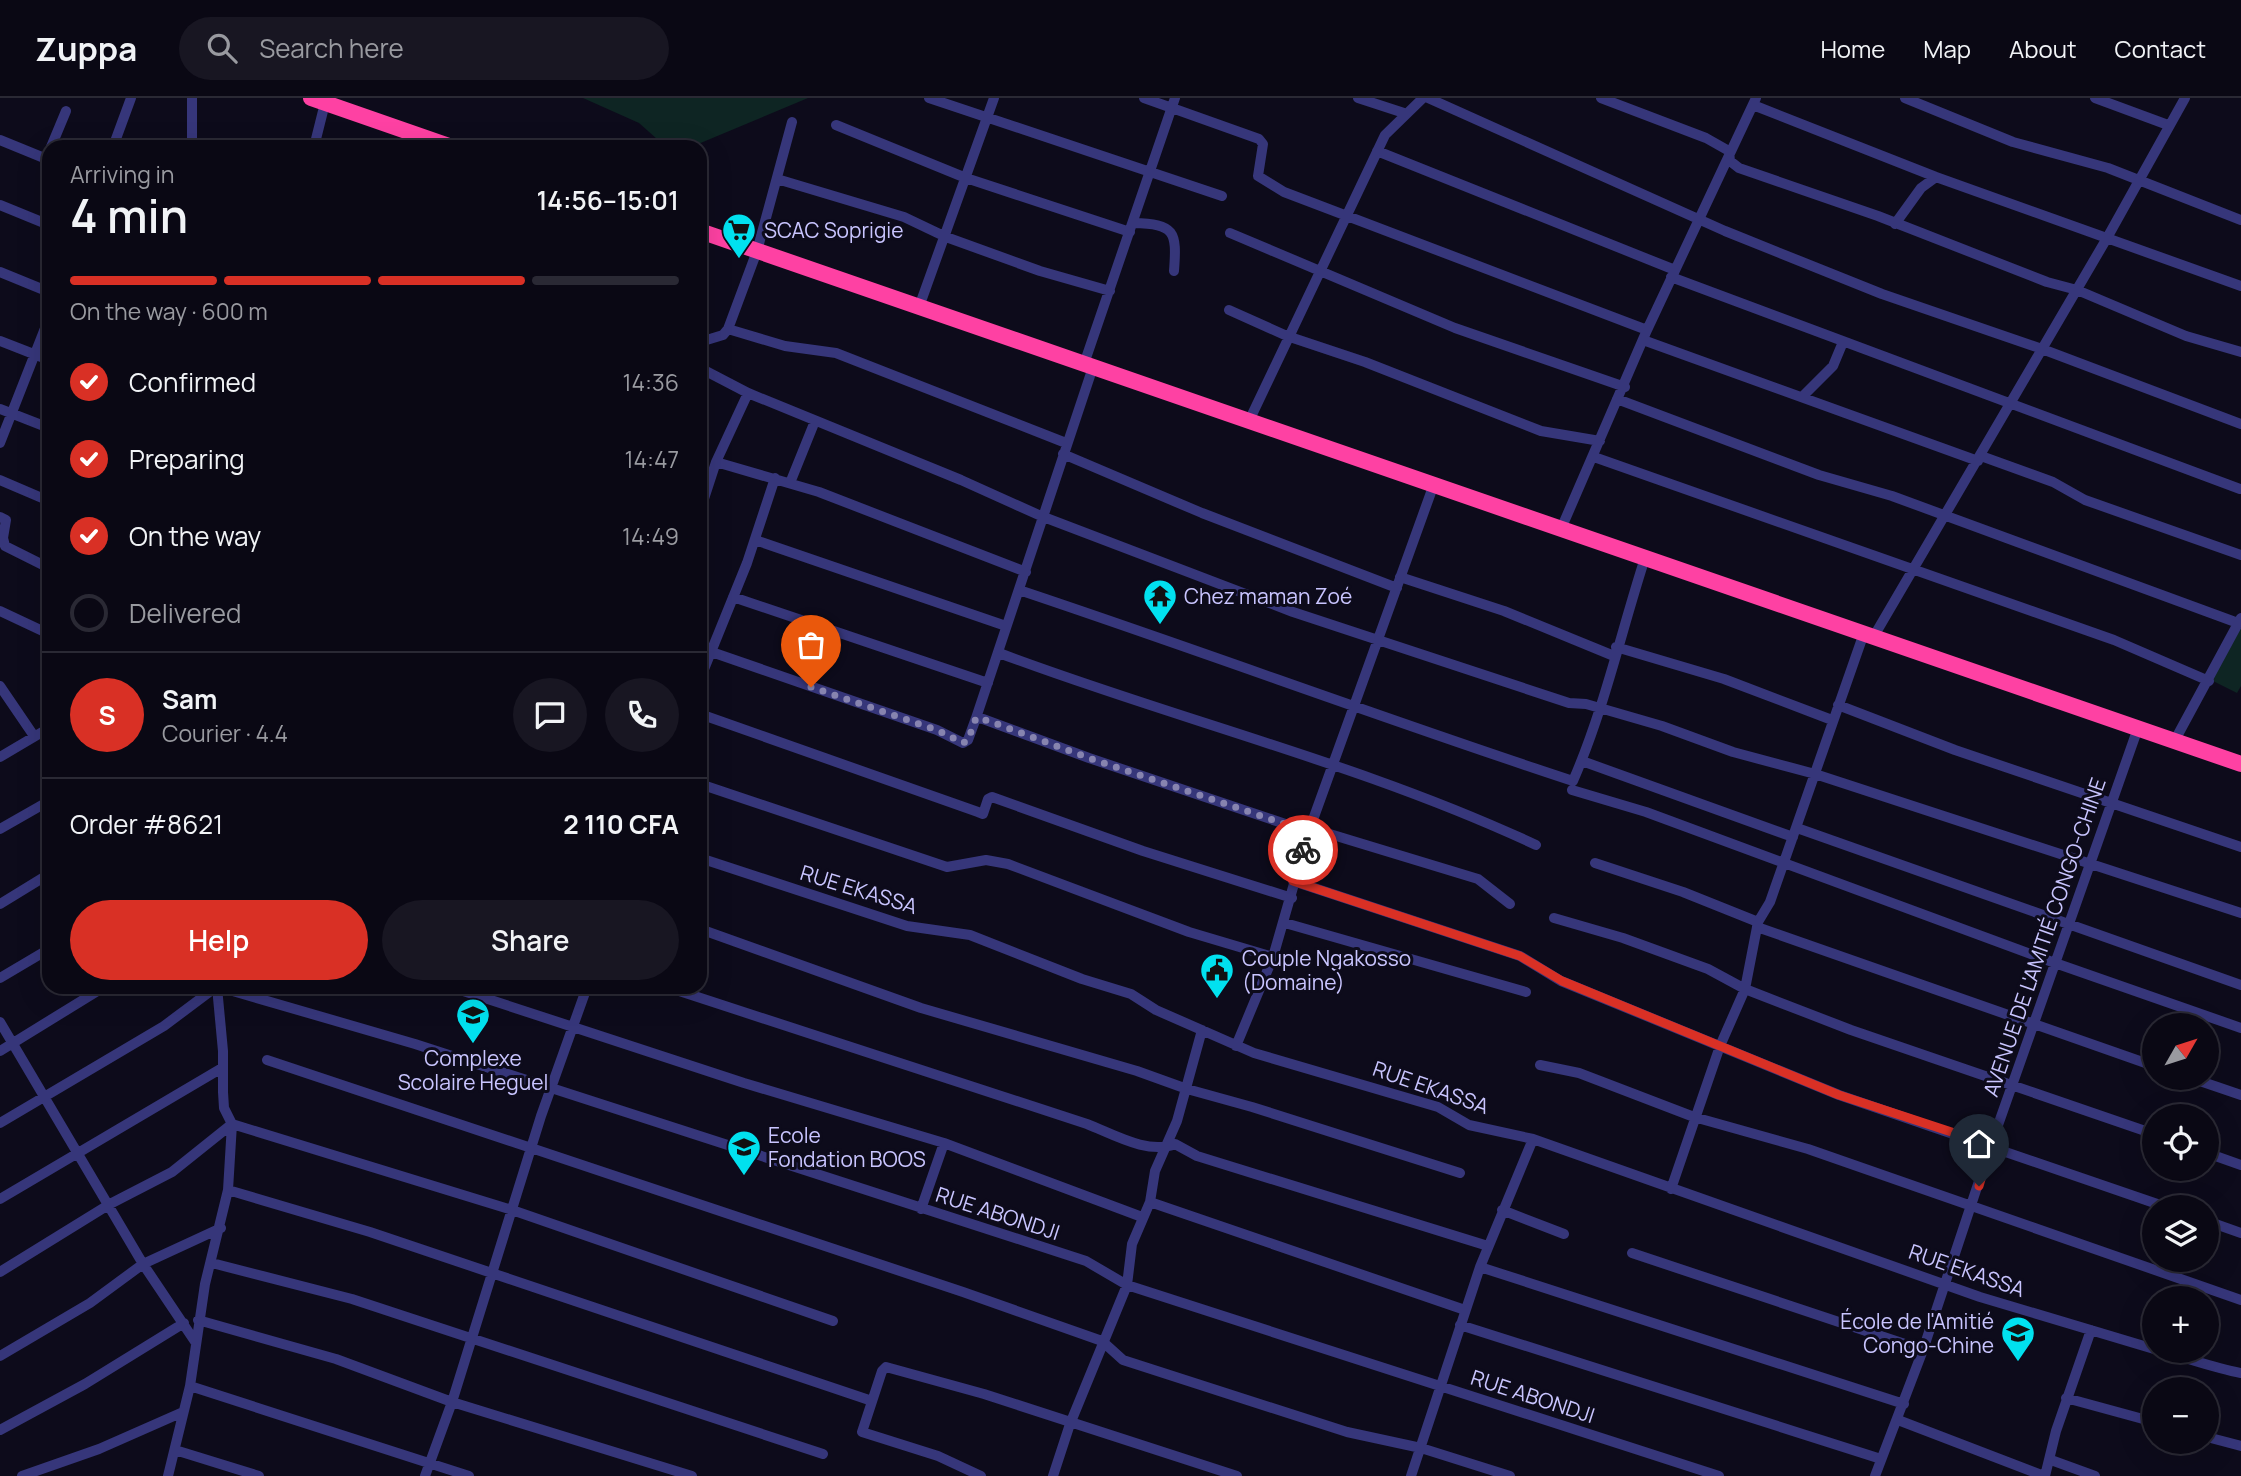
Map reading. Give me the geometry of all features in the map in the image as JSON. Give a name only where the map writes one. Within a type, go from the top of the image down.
[{"type":"highway","points":[[318,100],[423,140]]},
{"type":"highway","points":[[707,233],[2241,764]]},
{"type":"street","points":[[116,140],[131,98]]},
{"type":"street","points":[[192,98],[192,140]]},
{"type":"street","points":[[929,98],[1151,170],[1222,196]]},
{"type":"street","points":[[919,307],[994,98]]},
{"type":"street","points":[[1144,98],[1174,103],[1259,139],[1263,144],[1258,176],[1263,182],[1645,335],[1804,395],[2053,482],[2090,502],[2140,517],[2241,555]]},
{"type":"street","points":[[1358,98],[1405,113]]},
{"type":"street","points":[[1249,421],[1287,336],[1322,273],[1385,135],[1405,113],[1425,98],[1698,218],[1882,294],[2042,349],[2241,424]]},
{"type":"street","points":[[1601,98],[1726,148],[1728,157],[1739,168],[2047,282],[2077,290],[2186,337],[2241,352]]},
{"type":"street","points":[[1905,98],[2013,142],[2096,164],[2241,219]]},
{"type":"street","points":[[2095,98],[2168,125]]},
{"type":"street","points":[[1671,1189],[1720,1046],[1745,989],[1757,925],[1770,902],[1832,720],[1869,635],[1980,458],[2185,98]]},
{"type":"street","points":[[315,140],[318,100]]},
{"type":"street","points":[[1561,529],[1673,273],[1755,102],[1936,177],[2241,286]]},
{"type":"street","points":[[707,650],[937,730],[963,743],[968,740],[1026,572],[1041,516],[1065,449],[1110,291],[1174,103]]},
{"type":"street","points":[[54,140],[66,111]]},
{"type":"street","points":[[707,340],[723,335],[728,329],[757,251],[792,122]]},
{"type":"street","points":[[836,125],[966,178],[1132,227],[1162,225],[1170,230],[1176,245],[1174,271]]},
{"type":"street","points":[[0,140],[42,155]]},
{"type":"street","points":[[1377,151],[1843,342],[2240,489]]},
{"type":"street","points":[[1895,224],[1921,188],[1936,177]]},
{"type":"street","points":[[777,179],[904,217],[946,237],[1110,291]]},
{"type":"street","points":[[0,205],[42,222]]},
{"type":"street","points":[[1230,233],[1455,328],[1625,387]]},
{"type":"street","points":[[0,272],[42,289]]},
{"type":"street","points":[[1229,310],[1287,336],[1374,366],[1541,431],[1600,441]]},
{"type":"street","points":[[728,329],[785,346],[836,353],[1065,449],[1202,513],[1398,583],[1504,611],[1615,651],[1724,679],[1832,720]]},
{"type":"street","points":[[0,443],[5,412],[42,336]]},
{"type":"street","points":[[0,341],[42,357]]},
{"type":"street","points":[[1804,395],[1833,366],[1843,342]]},
{"type":"street","points":[[707,372],[748,393],[1041,516],[1293,612],[1569,703],[1586,704],[1696,737],[1733,752],[1815,774],[2241,913]]},
{"type":"street","points":[[707,489],[716,462],[748,393]]},
{"type":"street","points":[[1617,399],[1819,475],[1892,496],[1944,517],[2240,621],[2175,740]]},
{"type":"street","points":[[5,412],[42,425]]},
{"type":"street","points":[[790,483],[815,421]]},
{"type":"street","points":[[1594,457],[2114,640],[2209,681]]},
{"type":"street","points":[[716,462],[790,483],[1026,572]]},
{"type":"street","points":[[707,664],[755,540],[775,478]]},
{"type":"street","points":[[0,480],[42,498]]},
{"type":"street","points":[[1236,1046],[1285,923],[1292,898],[1293,881],[1309,830],[1434,484]]},
{"type":"street","points":[[0,517],[6,520],[3,537],[5,546],[42,564]]},
{"type":"street","points":[[755,540],[1006,626]]},
{"type":"street","points":[[1019,590],[1177,643],[1354,709],[1573,781],[1600,709],[1615,651],[1645,558]]},
{"type":"street","points":[[733,597],[988,682]]},
{"type":"street","points":[[0,611],[42,631]]},
{"type":"street","points":[[999,653],[1119,697],[1333,764],[1536,845]]},
{"type":"street","points":[[0,686],[34,736]]},
{"type":"street","points":[[1838,705],[1955,750],[2241,847]]},
{"type":"street","points":[[707,716],[983,814],[988,799],[992,797],[1143,851],[1292,898]]},
{"type":"street","points":[[976,718],[1309,830],[1478,878],[1510,904]]},
{"type":"street","name":"AVENUE DE L'AMITIÉ CONGO-CHINE","points":[[1875,1476],[1923,1350],[1991,1145],[2138,727]]},
{"type":"street","points":[[0,757],[42,732]]},
{"type":"street","points":[[1582,761],[2241,985]]},
{"type":"street","points":[[707,786],[947,867],[986,860],[1009,864],[1189,932],[1273,957]]},
{"type":"street","points":[[1572,790],[1646,812],[2055,963],[2241,1028]]},
{"type":"street","points":[[0,829],[42,805]]},
{"type":"street","name":"RUE EKASSA","points":[[707,860],[907,926],[970,935],[1082,979],[1131,994],[1156,1010],[1236,1046],[1315,1073],[1438,1107],[1469,1125],[1533,1139],[1671,1189],[1831,1242],[1945,1285],[2142,1345]]},
{"type":"street","points":[[1595,863],[1683,892],[1757,925],[2142,1062]]},
{"type":"street","points":[[0,904],[42,878]]},
{"type":"street","points":[[1293,881],[1520,956],[1562,981],[1839,1095],[2142,1198]]},
{"type":"street","points":[[1554,918],[1696,964],[1745,989],[1851,1030],[2142,1130]]},
{"type":"street","points":[[1285,923],[1526,992]]},
{"type":"street","points":[[707,932],[921,1008],[1137,1071],[1187,1089],[1460,1173]]},
{"type":"street","points":[[0,978],[42,953]]},
{"type":"street","points":[[0,1051],[92,994]]},
{"type":"street","points":[[0,1123],[164,1026],[207,994]]},
{"type":"street","points":[[168,1476],[190,1386],[198,1320],[228,1190],[232,1124],[225,1108],[217,994]]},
{"type":"street","name":"RUE ABONDJI","points":[[241,994],[415,1044],[1086,1261],[1126,1285],[1719,1476]]},
{"type":"street","points":[[473,994],[744,1083],[944,1143],[1142,1217]]},
{"type":"street","points":[[425,1476],[452,1402],[470,1338],[584,994]]},
{"type":"street","points":[[688,994],[1087,1124],[1144,1146],[1166,1148],[1175,1144],[1197,1157],[1488,1247]]},
{"type":"street","points":[[0,1022],[110,1204],[143,1264],[197,1343]]},
{"type":"street","points":[[1054,1476],[1070,1424],[1126,1285],[1132,1244],[1150,1202],[1155,1171],[1187,1089],[1202,1030]]},
{"type":"street","points":[[267,1060],[1102,1341],[1123,1360],[1347,1432],[1421,1448],[1510,1476]]},
{"type":"street","points":[[1541,1065],[1579,1073],[1694,1117],[1808,1149],[2241,1300]]},
{"type":"street","points":[[0,1199],[222,1068]]},
{"type":"street","points":[[2219,1088],[2241,1095]]},
{"type":"street","points":[[0,1272],[110,1204],[172,1172],[232,1124]]},
{"type":"street","points":[[232,1124],[512,1210],[833,1321]]},
{"type":"street","points":[[1411,1476],[1479,1267],[1533,1139]]},
{"type":"street","points":[[921,1209],[944,1143]]},
{"type":"street","points":[[2219,1157],[2241,1165]]},
{"type":"street","points":[[228,1190],[370,1232],[872,1401]]},
{"type":"street","points":[[1150,1202],[1465,1310]]},
{"type":"street","points":[[1502,1210],[1564,1234]]},
{"type":"street","points":[[2219,1225],[2241,1233]]},
{"type":"street","points":[[0,1356],[90,1303],[143,1264],[221,1228]]},
{"type":"street","points":[[1632,1253],[1923,1350]]},
{"type":"street","points":[[212,1263],[352,1298],[823,1454]]},
{"type":"street","points":[[1479,1267],[1904,1404]]},
{"type":"street","points":[[198,1320],[336,1359],[452,1402],[692,1476]]},
{"type":"street","points":[[0,1430],[85,1384],[184,1323]]},
{"type":"street","points":[[1460,1325],[1881,1459]]},
{"type":"street","points":[[1898,1420],[2045,1476],[2066,1398],[2091,1330]]},
{"type":"street","points":[[2206,1363],[2223,1371],[2241,1373]]},
{"type":"street","points":[[981,1476],[938,1456],[862,1432],[882,1371],[886,1367],[984,1394],[1237,1476]]},
{"type":"street","points":[[190,1386],[469,1476]]},
{"type":"street","points":[[2066,1398],[2142,1419]]},
{"type":"street","points":[[22,1476],[99,1449],[183,1412]]},
{"type":"street","points":[[2219,1440],[2241,1446]]},
{"type":"street","points":[[174,1450],[259,1476]]},
{"type":"street","points":[[2051,1460],[2095,1476]]},
{"type":"green space","points":[[583,98],[808,98],[707,140],[658,140],[639,123]]},
{"type":"green space","points":[[2241,627],[2241,686],[2237,693],[2211,680]]},
{"type":"way so far","points":[[811,687],[937,730],[963,743],[967,742],[976,718],[989,721],[1089,758],[1309,832],[1303,850]]},
{"type":"place","name":"SCAC Soprigie","points":[[739,260]]},
{"type":"place","name":"Chez maman Zoé","points":[[1160,626]]},
{"type":"place","name":"Couple Ngakosso (Domaine)","points":[[1217,1000]]},
{"type":"place","name":"Complexe Scolaire Heguel","points":[[473,1045]]},
{"type":"place","name":"Ecole Fondation BOOS","points":[[744,1177]]},
{"type":"place","name":"École de l'Amitié Congo-Chine","points":[[2018,1363]]},
{"type":"route","points":[[1303,850],[1293,881],[1520,956],[1562,981],[1839,1095],[1991,1145],[1979,1186]]}]
